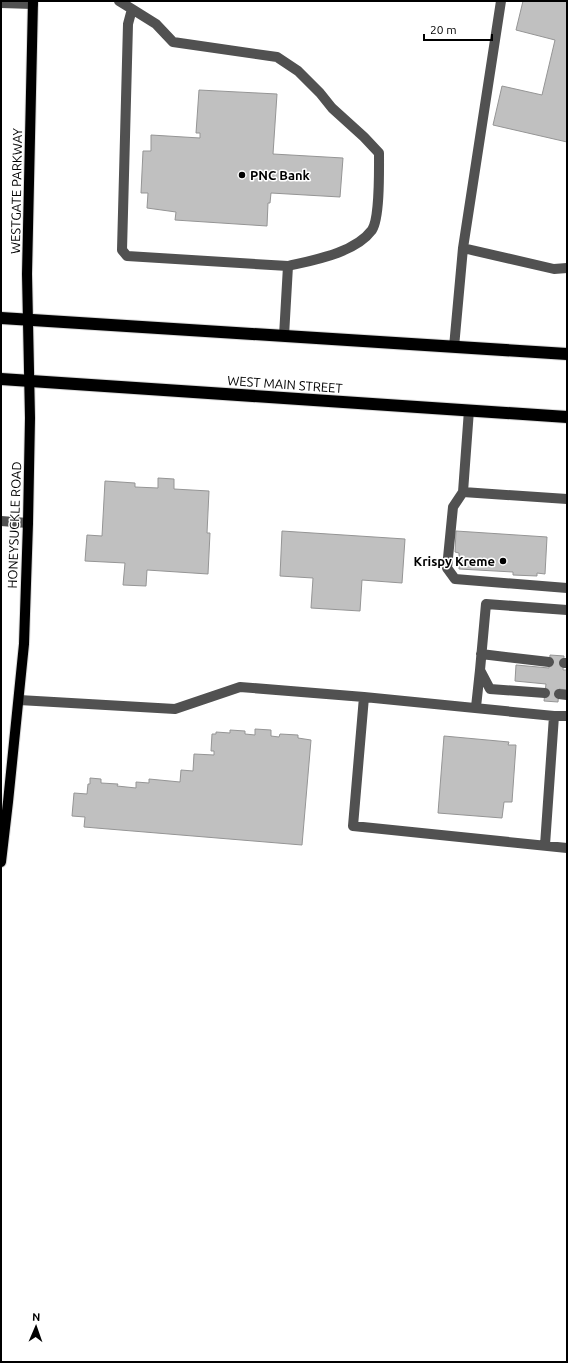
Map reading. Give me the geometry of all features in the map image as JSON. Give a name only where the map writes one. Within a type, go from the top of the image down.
[{"type":"highway","points":[[1,318],[567,354]]},
{"type":"highway","name":"WEST MAIN STREET","points":[[1,379],[567,417]]},
{"type":"main road","name":"WESTGATE PARKWAY","points":[[30,381],[27,274],[33,3]]},
{"type":"main road","name":"HONEYSUCKLE ROAD","points":[[1,862],[24,644],[28,523],[30,381]]},
{"type":"lane","points":[[119,1],[132,9],[156,24],[173,42],[277,57],[298,71],[320,93],[332,108],[379,153],[378,209],[372,229],[359,242],[328,257],[288,266],[127,256],[122,250],[128,24],[132,9]]},
{"type":"lane","points":[[454,347],[463,248],[501,1]]},
{"type":"lane","points":[[1,3],[33,3]]},
{"type":"lane","points":[[463,248],[554,269],[567,268]]},
{"type":"lane","points":[[284,336],[288,266]]},
{"type":"lane","points":[[469,410],[463,492],[453,507],[447,568],[455,579],[567,588]]},
{"type":"lane","points":[[463,492],[567,499]]},
{"type":"lane","points":[[1,521],[28,523]]},
{"type":"lane","points":[[476,707],[486,604],[567,610]]},
{"type":"lane","points":[[482,654],[549,662]]},
{"type":"lane","points":[[480,670],[490,688],[545,693]]},
{"type":"lane","points":[[19,700],[176,709],[240,687],[567,716]]},
{"type":"lane","points":[[364,697],[353,826],[567,848]]},
{"type":"lane","points":[[545,845],[554,716]]},
{"type":"building","points":[[523,1],[567,1],[567,142],[493,125],[502,86],[542,95],[555,40],[516,30]]},
{"type":"building","name":"PNC Bank","points":[[199,90],[277,94],[273,154],[343,158],[340,197],[271,193],[270,203],[268,203],[267,226],[175,220],[176,212],[147,208],[148,193],[141,193],[143,151],[151,151],[151,135],[200,138],[200,133],[196,133]]},
{"type":"building","points":[[158,478],[174,479],[174,489],[209,491],[207,533],[210,533],[208,574],[147,570],[146,586],[123,585],[125,563],[85,561],[87,535],[102,536],[105,481],[135,483],[135,487],[158,488]]},
{"type":"building","points":[[282,531],[405,539],[402,583],[362,580],[360,611],[311,608],[313,578],[280,576]]},
{"type":"building","name":"Krispy Kreme","points":[[456,531],[547,537],[545,574],[537,573],[537,576],[513,575],[513,572],[459,569],[459,553],[455,552]]},
{"type":"building","points":[[550,655],[564,656],[563,670],[567,670],[567,690],[559,689],[558,702],[544,701],[546,684],[515,681],[516,665],[549,668]]},
{"type":"building","points":[[255,729],[271,730],[271,736],[279,737],[280,734],[298,735],[298,738],[311,740],[302,845],[84,827],[85,817],[72,816],[74,793],[87,794],[90,778],[101,779],[101,783],[118,784],[117,786],[136,788],[136,782],[149,783],[149,779],[180,782],[181,770],[193,771],[194,754],[214,755],[214,751],[211,751],[212,734],[216,734],[216,732],[230,733],[230,730],[245,731],[245,734],[255,735]]},
{"type":"building","points":[[444,736],[509,742],[508,745],[516,745],[512,802],[504,802],[502,818],[438,813]]},
{"type":"place","name":"PNC Bank","points":[[242,175]]},
{"type":"place","name":"Krispy Kreme","points":[[503,561]]}]
